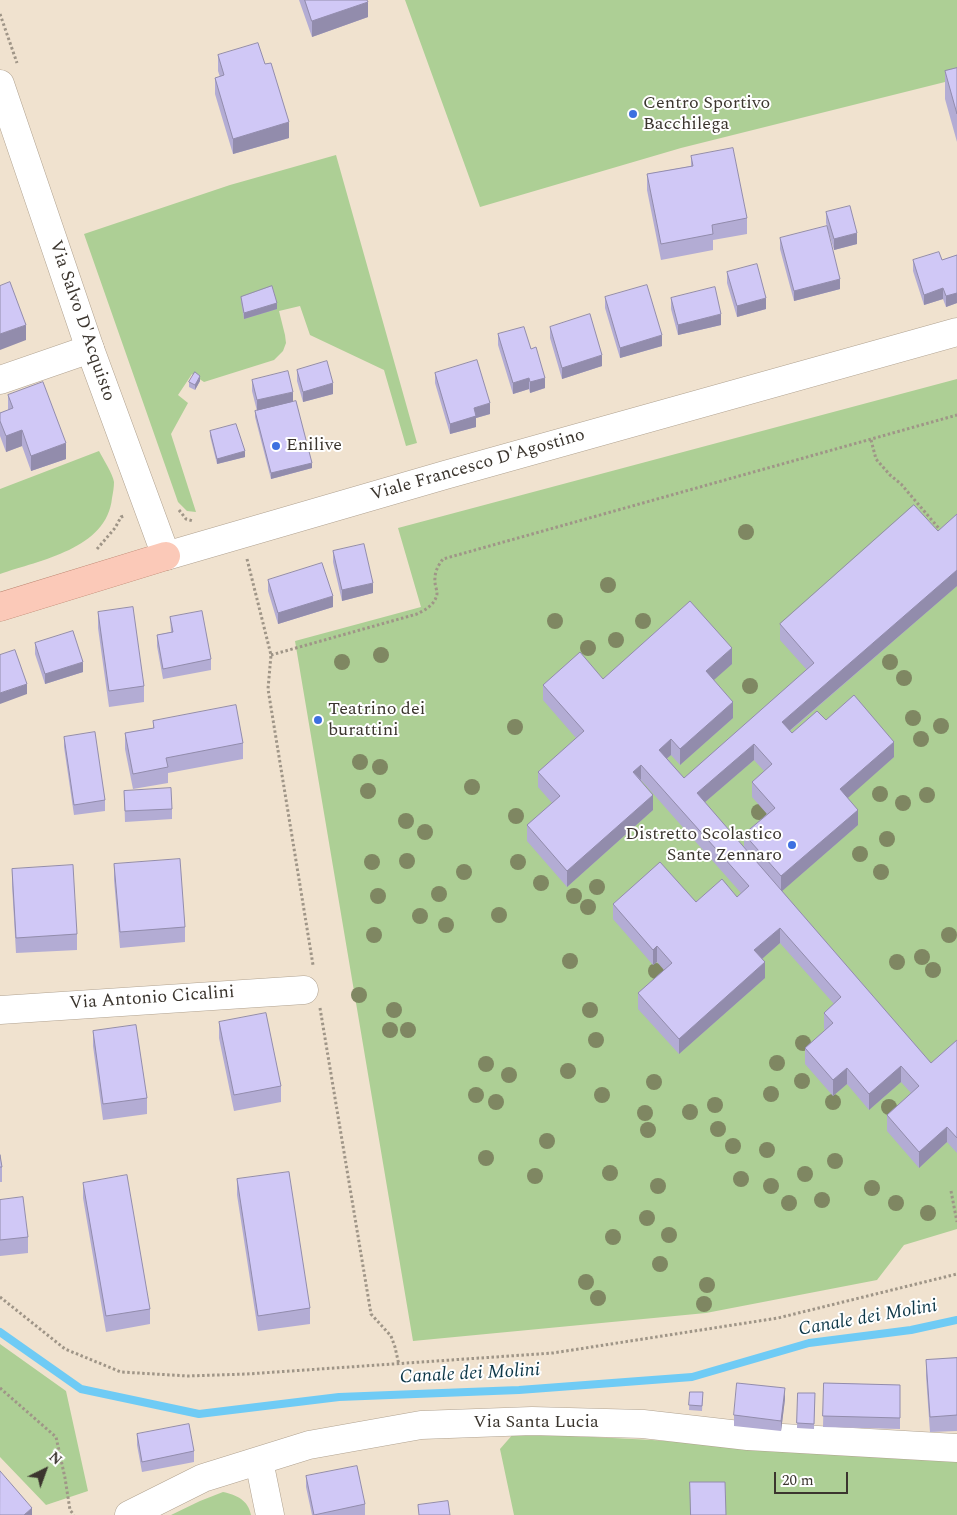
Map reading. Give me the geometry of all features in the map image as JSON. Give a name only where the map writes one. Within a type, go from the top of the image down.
[{"type":"main road","name":"Viale Francesco D'Agostino","points":[[0,607],[166,556]]},
{"type":"street","name":"Via Salvo D'Acquisto","points":[[0,84],[7,128],[166,556]]},
{"type":"street","name":"Viale Francesco D'Agostino","points":[[166,556],[454,472],[957,332]]},
{"type":"street","points":[[0,380],[90,348]]},
{"type":"street","name":"Via Antonio Cicalini","points":[[0,1010],[312,988]]},
{"type":"street","name":"Via Santa Lucia","points":[[129,1515],[203,1478],[309,1445],[421,1425],[532,1421],[643,1424],[748,1436],[957,1448]]},
{"type":"street","points":[[259,1461],[270,1515]]},
{"type":"path","points":[[271,655],[417,614],[427,609],[434,602],[437,594],[434,577],[443,559],[957,416]]},
{"type":"path","points":[[871,440],[876,459],[901,484],[948,538]]},
{"type":"path","points":[[94,552],[115,528],[120,517],[149,510]]},
{"type":"path","points":[[256,556],[247,559],[271,655],[268,689],[312,988],[371,1314],[391,1336],[396,1347],[399,1364]]},
{"type":"path","points":[[951,1191],[957,1222]]},
{"type":"path","points":[[0,1297],[65,1350],[121,1372],[188,1376],[247,1374],[553,1353],[778,1318],[957,1274]]},
{"type":"path","points":[[0,1388],[56,1437],[70,1510],[74,1515]]},
{"type":"green space","name":"Centro Sportivo Bacchilega","points":[[405,0],[957,0],[957,79],[681,148],[480,207]]},
{"type":"green space","points":[[336,155],[417,443],[406,446],[384,370],[310,335],[300,306],[279,311],[286,343],[283,351],[274,360],[204,382],[192,374],[178,395],[188,403],[171,434],[196,512],[187,511],[178,502],[84,234],[230,185]]},
{"type":"green space","points":[[957,379],[957,1229],[904,1245],[877,1280],[706,1313],[413,1341],[295,641],[421,607],[398,528]]},
{"type":"green space","points":[[99,451],[114,482],[107,515],[98,529],[85,541],[69,550],[0,574],[0,489]]},
{"type":"green space","points":[[0,1344],[66,1391],[88,1491],[46,1505],[0,1457]]},
{"type":"green space","points":[[514,1433],[652,1440],[957,1462],[957,1515],[514,1515],[500,1449]]},
{"type":"green space","points":[[223,1492],[245,1502],[251,1515],[171,1515],[200,1501]]},
{"type":"building","points":[[305,0],[367,0],[368,2],[312,21]]},
{"type":"building","points":[[258,43],[265,64],[271,63],[289,122],[233,139],[215,78],[224,75],[218,55]]},
{"type":"building","points":[[957,68],[957,114],[945,71]]},
{"type":"building","points":[[733,148],[747,218],[712,225],[713,234],[661,244],[647,174],[693,166],[691,156]]},
{"type":"building","points":[[850,206],[857,233],[834,239],[826,212]]},
{"type":"building","points":[[827,226],[840,279],[794,291],[780,238]]},
{"type":"building","points":[[939,252],[942,260],[957,255],[957,293],[946,296],[943,288],[924,295],[913,260]]},
{"type":"building","points":[[757,264],[766,298],[737,306],[727,272]]},
{"type":"building","points":[[10,282],[26,325],[0,334],[0,286]]},
{"type":"building","points":[[647,285],[662,335],[620,348],[605,297]]},
{"type":"building","points":[[272,286],[277,303],[244,313],[241,297]]},
{"type":"building","points":[[715,287],[721,314],[678,325],[671,298]]},
{"type":"building","points":[[590,314],[602,355],[562,368],[550,327]]},
{"type":"building","points":[[524,327],[531,349],[536,347],[545,378],[530,382],[529,378],[513,383],[498,334]]},
{"type":"building","points":[[477,360],[490,403],[474,408],[476,416],[450,424],[435,373]]},
{"type":"building","points":[[327,361],[333,383],[303,392],[297,370]]},
{"type":"building","points":[[288,371],[293,392],[257,400],[252,380]]},
{"type":"building","points":[[195,372],[200,376],[195,385],[189,382]]},
{"type":"building","points":[[43,382],[66,443],[31,456],[22,430],[6,436],[0,421],[0,413],[13,408],[8,395]]},
{"type":"building","points":[[296,401],[312,463],[271,473],[255,411]]},
{"type":"building","points":[[236,424],[245,451],[217,459],[210,431]]},
{"type":"building","name":"Distretto Scolastico Sante Zennaro","points":[[914,505],[938,531],[957,514],[957,570],[782,722],[792,733],[817,711],[826,720],[854,695],[894,742],[840,789],[858,810],[781,876],[744,834],[775,808],[752,782],[772,764],[754,744],[697,793],[931,1063],[957,1040],[957,1138],[947,1127],[919,1152],[887,1115],[919,1086],[901,1066],[869,1094],[847,1068],[833,1080],[805,1048],[833,1023],[824,1013],[841,997],[780,928],[754,950],[765,962],[679,1039],[638,993],[672,963],[657,946],[653,950],[613,904],[660,862],[696,902],[722,879],[737,897],[749,886],[641,765],[633,772],[653,795],[567,871],[527,825],[560,796],[538,772],[584,731],[543,685],[580,652],[603,679],[690,601],[732,648],[706,671],[733,702],[680,749],[671,739],[659,750],[684,778],[814,663],[780,624]]},
{"type":"building","points":[[364,544],[373,583],[342,590],[333,551]]},
{"type":"building","points":[[322,563],[333,596],[278,613],[268,580]]},
{"type":"building","points":[[133,607],[144,686],[109,691],[98,612]]},
{"type":"building","points":[[202,611],[211,659],[163,669],[157,635],[173,632],[170,617]]},
{"type":"building","points":[[73,631],[83,662],[45,674],[35,643]]},
{"type":"building","points":[[15,650],[27,684],[0,693],[0,655]]},
{"type":"building","points":[[236,705],[243,743],[166,758],[168,767],[133,774],[125,733],[154,728],[153,721]]},
{"type":"building","points":[[95,732],[105,800],[74,805],[64,737]]},
{"type":"building","points":[[171,788],[172,809],[125,811],[124,791]]},
{"type":"building","points":[[180,859],[185,927],[120,932],[114,864]]},
{"type":"building","points":[[73,865],[77,934],[16,938],[12,869]]},
{"type":"building","points":[[266,1013],[281,1086],[234,1095],[219,1022]]},
{"type":"building","points":[[136,1025],[147,1098],[103,1104],[93,1031]]},
{"type":"building","points":[[289,1172],[310,1308],[258,1316],[237,1179]]},
{"type":"building","points":[[127,1175],[150,1309],[106,1316],[83,1183]]},
{"type":"building","points":[[23,1197],[28,1237],[0,1240],[0,1200]]},
{"type":"building","points":[[957,1358],[957,1415],[930,1417],[926,1360]]},
{"type":"building","points":[[737,1383],[785,1388],[781,1421],[734,1415]]},
{"type":"building","points":[[824,1383],[900,1385],[900,1418],[823,1416]]},
{"type":"building","points":[[690,1392],[703,1392],[702,1406],[689,1405]]},
{"type":"building","points":[[798,1393],[815,1393],[814,1424],[797,1423]]},
{"type":"building","points":[[189,1424],[194,1451],[142,1462],[137,1434]]},
{"type":"building","points":[[357,1466],[365,1504],[314,1515],[306,1476]]},
{"type":"building","points":[[0,1471],[32,1508],[24,1515],[0,1515]]},
{"type":"building","points":[[690,1482],[725,1482],[726,1515],[691,1515]]},
{"type":"building","points":[[448,1501],[450,1515],[419,1515],[418,1505]]},
{"type":"waterway","name":"Canale dei Molini","points":[[0,1332],[81,1389],[199,1414],[339,1397],[519,1390],[692,1377],[809,1343],[911,1330],[957,1320]]},
{"type":"place","name":"Centro Sportivo Bacchilega","points":[[633,114]]},
{"type":"place","name":"Enilive","points":[[276,446]]},
{"type":"place","name":"Teatrino dei burattini","points":[[318,720]]},
{"type":"place","name":"Distretto Scolastico Sante Zennaro","points":[[792,845]]}]
